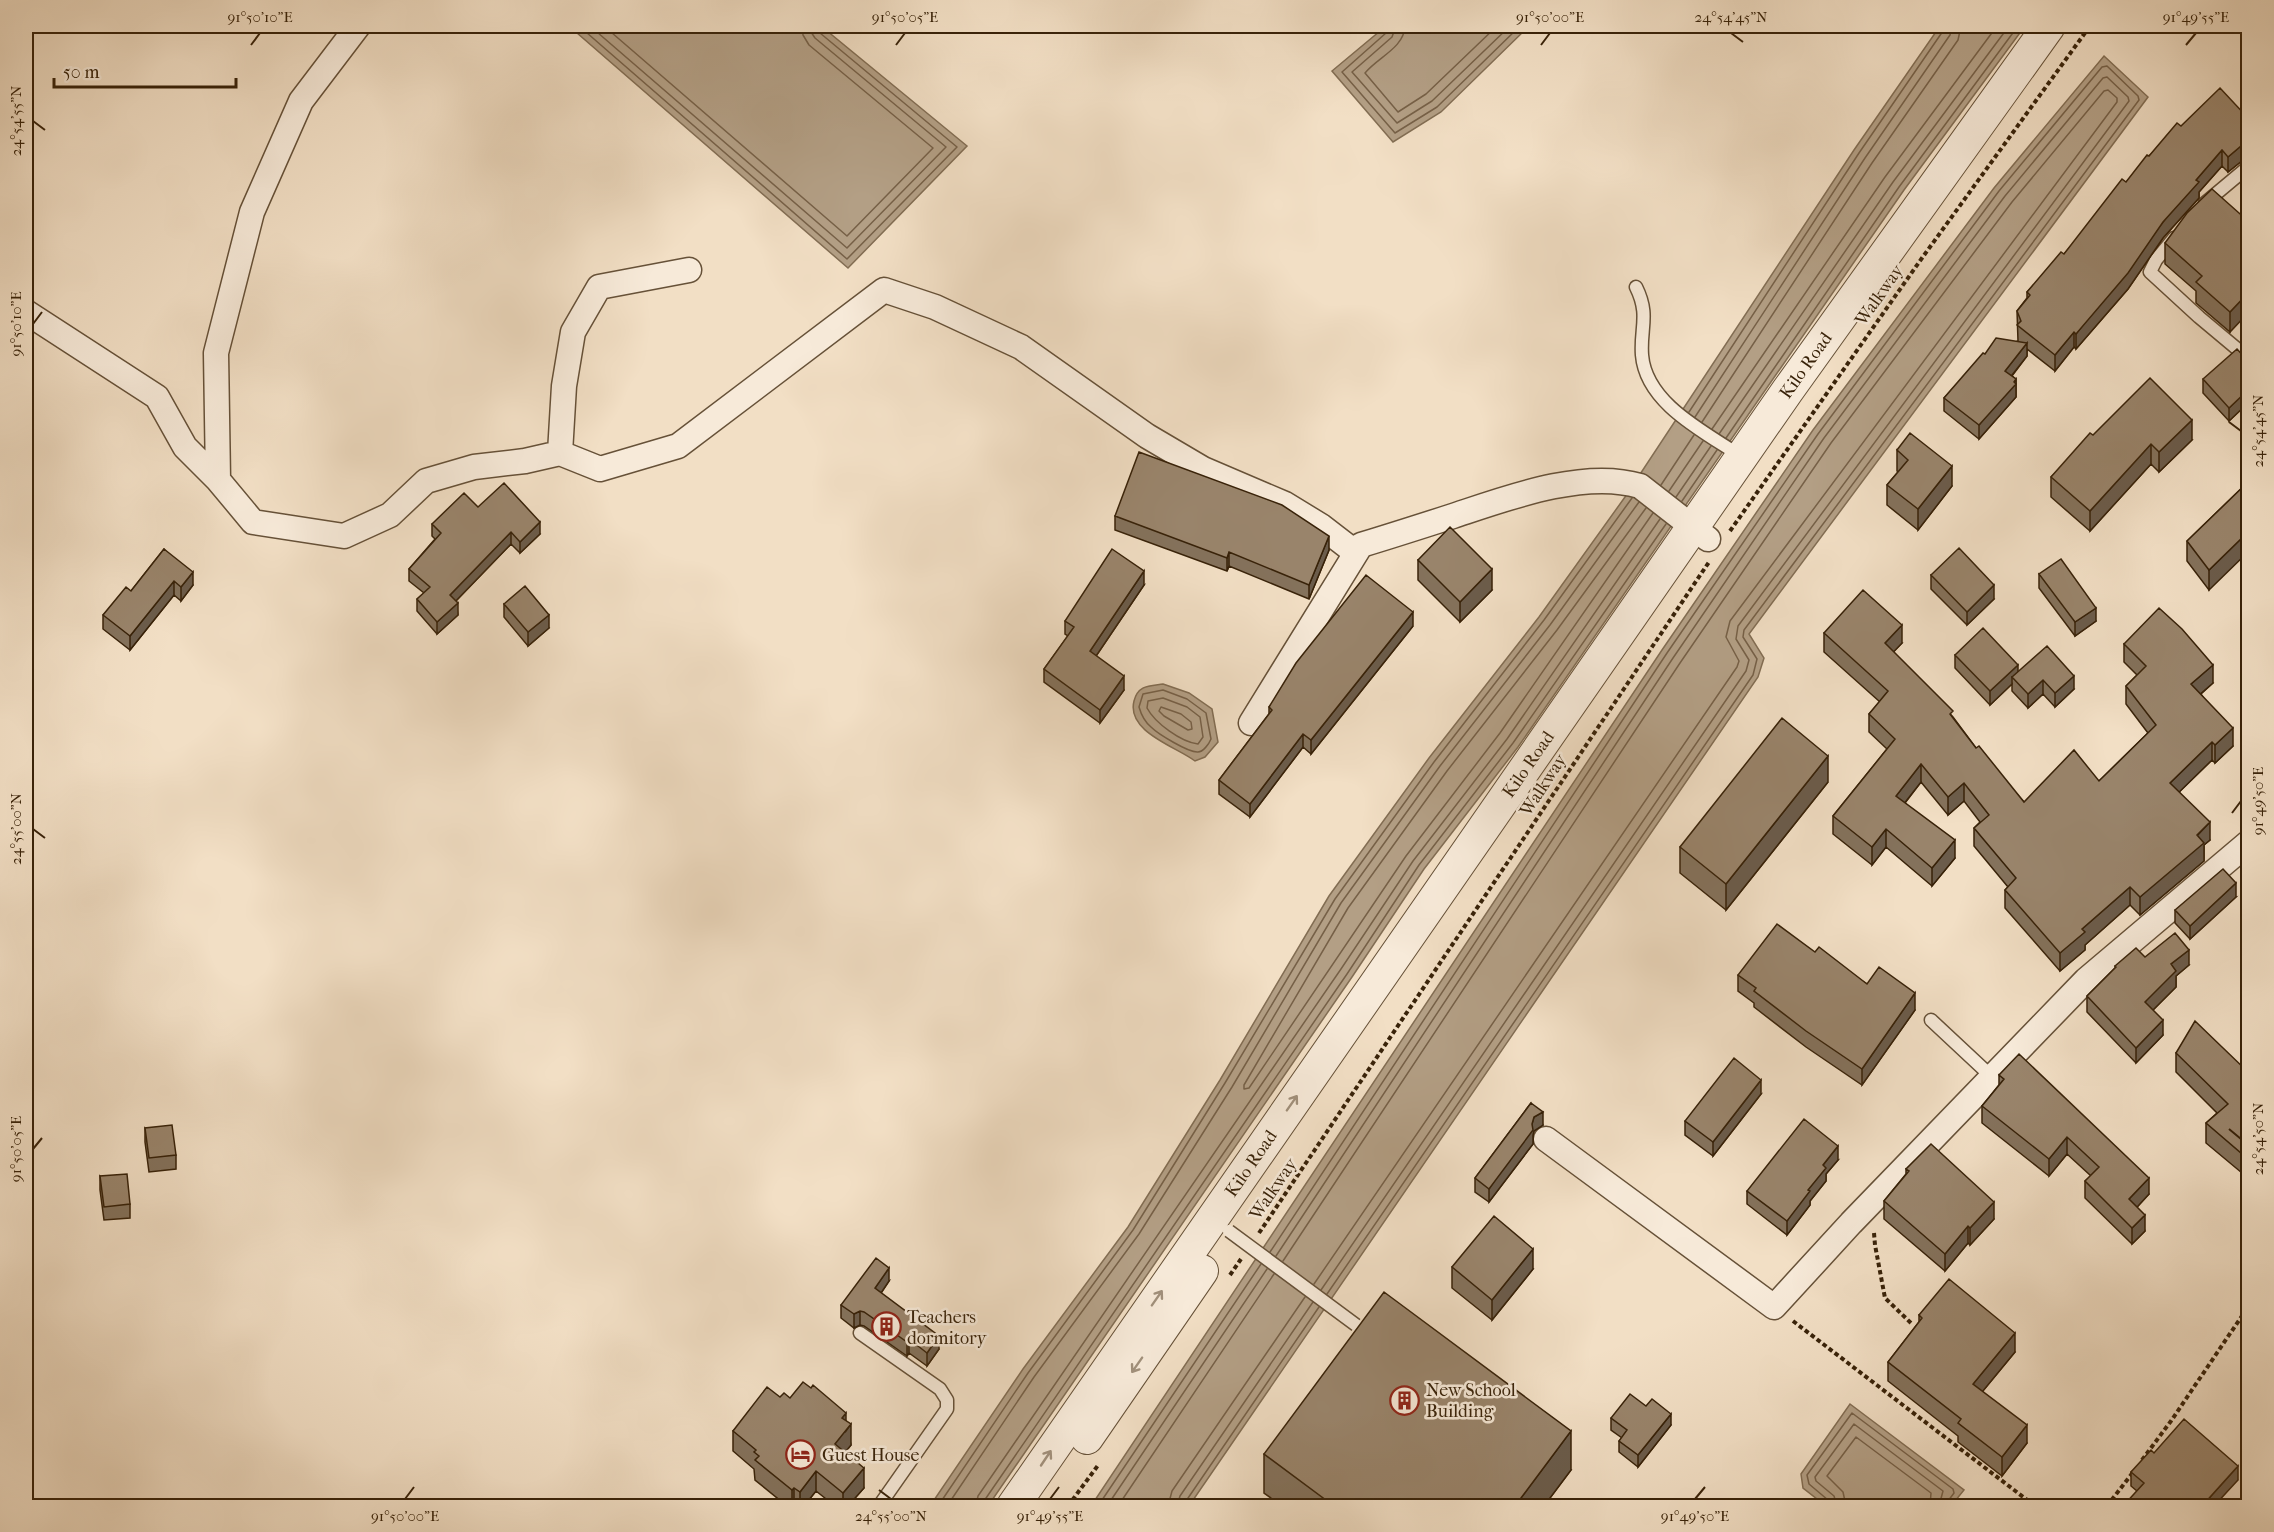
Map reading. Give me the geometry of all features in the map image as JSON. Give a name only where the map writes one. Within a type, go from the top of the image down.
[{"type":"street","points":[[218,480],[216,354],[252,212],[301,101],[358,26]]},
{"type":"street","name":"Kilo Road","points":[[1013,1506],[1710,539],[1742,458],[1942,173],[2049,26]]},
{"type":"street","name":"Kilo Road","points":[[1039,1506],[1243,1242],[1815,383],[2071,26]]},
{"type":"street","points":[[560,453],[564,386],[573,332],[599,287],[689,270]]},
{"type":"street","points":[[26,312],[157,398],[185,447],[218,480],[253,522],[344,536],[390,515],[426,482],[474,467],[525,461],[560,453],[600,469],[678,446],[884,290],[935,307],[1021,347],[1147,436],[1203,469],[1285,504],[1321,526],[1356,553]]},
{"type":"street","points":[[1251,723],[1361,545],[1526,493],[1587,483],[1628,482],[1640,486],[1710,539]]},
{"type":"street","points":[[1546,1139],[1774,1307],[1874,1199],[2086,980],[2248,843]]},
{"type":"lane","points":[[2196,212],[2248,167]]},
{"type":"lane","points":[[2183,228],[2156,260],[2150,272],[2248,358]]},
{"type":"lane","points":[[1636,287],[1642,299],[1645,321],[1642,355],[1649,382],[1664,402],[1742,458]]},
{"type":"lane","points":[[1931,1020],[1992,1077]]},
{"type":"lane","points":[[1243,1242],[1356,1325]]},
{"type":"lane","points":[[860,1333],[940,1389],[947,1400],[946,1409],[879,1506]]},
{"type":"path","name":"Walkway","points":[[1230,1276],[1243,1242],[1710,539],[1883,313],[2090,26]]},
{"type":"path","points":[[1874,1199],[1875,1245],[1885,1298],[1913,1325]]},
{"type":"path","points":[[1774,1307],[2035,1506]]},
{"type":"path","points":[[2107,1506],[2171,1421],[2248,1307]]},
{"type":"path","points":[[1068,1506],[1103,1458]]},
{"type":"water","points":[[569,26],[821,26],[967,146],[848,268]]},
{"type":"water","points":[[1386,26],[1529,26],[1441,112],[1393,142],[1332,71]]},
{"type":"water","points":[[1940,26],[2025,26],[1904,190],[1518,747],[1424,869],[988,1506],[930,1506],[1023,1369],[1128,1227],[1220,1080],[1329,896],[1429,758],[1539,617],[1625,497],[1854,150]]},
{"type":"water","points":[[2104,56],[2148,97],[1749,634],[1764,658],[1758,677],[1189,1506],[1091,1506],[1662,650],[1813,430],[1994,188]]},
{"type":"water","points":[[1163,684],[1189,693],[1212,709],[1218,742],[1205,757],[1195,761],[1145,730],[1138,721],[1134,712],[1134,701],[1138,692],[1145,687]]},
{"type":"water","points":[[1850,1404],[1964,1490],[1951,1506],[1826,1506],[1803,1488],[1801,1474]]},
{"type":"building","points":[[2220,88],[2248,118],[2248,140],[2228,157],[2222,150],[2196,180],[2199,182],[2163,222],[2128,273],[2055,355],[2017,325],[2021,321],[2017,311],[2030,295],[2027,292],[2061,252],[2064,254],[2122,179],[2126,182],[2177,123],[2181,126]]},
{"type":"building","points":[[2212,189],[2248,221],[2246,222],[2248,224],[2248,293],[2230,312],[2196,282],[2202,276],[2165,243],[2187,213]]},
{"type":"building","points":[[1996,338],[2027,343],[2005,371],[2016,379],[2014,382],[2016,384],[1979,425],[1944,398],[1983,353],[1985,354]]},
{"type":"building","points":[[2237,349],[2248,361],[2248,390],[2229,408],[2203,379]]},
{"type":"building","points":[[2150,378],[2192,420],[2159,452],[2151,444],[2090,511],[2051,477],[2090,433],[2093,435]]},
{"type":"building","points":[[1910,433],[1952,466],[1918,509],[1887,485],[1908,460],[1897,450]]},
{"type":"building","points":[[1139,452],[1282,505],[1329,536],[1309,585],[1229,552],[1227,558],[1115,516]]},
{"type":"building","points":[[2248,482],[2248,532],[2209,570],[2187,541]]},
{"type":"building","points":[[504,483],[540,522],[520,542],[511,532],[450,595],[458,603],[437,622],[417,599],[430,587],[409,569],[441,533],[432,524],[464,493],[478,507]]},
{"type":"building","points":[[1450,527],[1492,569],[1460,602],[1418,560]]},
{"type":"building","points":[[1959,548],[1994,585],[1967,612],[1931,575]]},
{"type":"building","points":[[164,549],[193,572],[181,587],[174,581],[130,636],[103,615],[126,587],[131,591]]},
{"type":"building","points":[[1112,549],[1144,571],[1090,651],[1124,676],[1100,710],[1044,669],[1074,627],[1065,621]]},
{"type":"building","points":[[2061,559],[2096,608],[2075,622],[2039,574]]},
{"type":"building","points":[[1366,575],[1413,612],[1311,740],[1303,734],[1250,804],[1219,780],[1272,710],[1269,707],[1296,663]]},
{"type":"building","points":[[525,586],[549,615],[528,632],[504,604]]},
{"type":"building","points":[[1863,590],[1902,625],[1885,643],[1953,711],[1950,714],[1976,748],[1979,746],[2024,802],[2074,750],[2099,781],[2156,725],[2126,686],[2146,666],[2124,644],[2159,608],[2182,629],[2213,665],[2191,684],[2233,728],[2215,745],[2212,742],[2170,783],[2210,822],[2197,835],[2204,843],[2140,897],[2130,887],[2082,929],[2085,932],[2060,953],[2005,890],[2016,878],[1974,828],[1989,815],[1964,783],[1948,797],[1921,764],[1896,796],[1955,840],[1932,868],[1886,829],[1872,847],[1833,816],[1895,739],[1869,714],[1888,691],[1824,633]]},
{"type":"building","points":[[1983,628],[2018,665],[1990,691],[1955,655]]},
{"type":"building","points":[[2047,646],[2074,676],[2055,693],[2043,680],[2028,694],[2012,677]]},
{"type":"building","points":[[1782,718],[1828,756],[1726,884],[1680,847]]},
{"type":"building","points":[[2223,869],[2236,883],[2190,926],[2175,910]]},
{"type":"building","points":[[1777,924],[1815,952],[1819,947],[1867,984],[1879,967],[1915,993],[1862,1069],[1806,1031],[1754,991],[1756,988],[1738,975]]},
{"type":"building","points":[[2175,933],[2189,950],[2171,964],[2176,971],[2145,1002],[2163,1020],[2136,1048],[2087,996],[2115,966],[2136,948],[2145,957]]},
{"type":"building","points":[[2195,1021],[2248,1072],[2248,1159],[2206,1123],[2228,1104],[2176,1053]]},
{"type":"building","points":[[2019,1054],[2149,1178],[2129,1199],[2145,1215],[2132,1228],[2085,1181],[2099,1167],[2067,1137],[2049,1159],[1982,1106],[2004,1079],[1999,1075]]},
{"type":"building","points":[[1734,1058],[1761,1080],[1713,1142],[1685,1121]]},
{"type":"building","points":[[1531,1103],[1543,1112],[1534,1117],[1533,1130],[1489,1189],[1475,1178]]},
{"type":"building","points":[[1804,1119],[1838,1146],[1823,1165],[1826,1168],[1787,1221],[1747,1191]]},
{"type":"building","points":[[172,1125],[176,1155],[149,1158],[145,1128]]},
{"type":"building","points":[[1931,1144],[1994,1202],[1970,1228],[1968,1226],[1945,1254],[1884,1201],[1909,1171],[1906,1169]]},
{"type":"building","points":[[127,1174],[130,1204],[104,1207],[100,1176]]},
{"type":"building","points":[[1494,1216],[1533,1249],[1492,1300],[1452,1267]]},
{"type":"building","points":[[876,1258],[889,1268],[875,1288],[939,1336],[927,1353],[909,1339],[907,1342],[864,1312],[854,1314],[841,1305]]},
{"type":"building","points":[[1949,1279],[2015,1333],[1973,1384],[2027,1425],[2002,1457],[1958,1423],[1961,1419],[1888,1362],[1922,1318],[1919,1315]]},
{"type":"building","name":"New School Building","points":[[1384,1292],[1571,1431],[1515,1506],[1334,1506],[1264,1454]]},
{"type":"building","name":"Guest House","points":[[803,1382],[811,1388],[813,1385],[846,1413],[842,1418],[851,1424],[835,1444],[864,1468],[843,1493],[816,1471],[800,1492],[794,1488],[792,1490],[755,1460],[759,1456],[754,1452],[756,1450],[733,1431],[767,1387],[780,1397],[784,1393],[790,1398]]},
{"type":"building","points":[[1630,1394],[1646,1406],[1652,1399],[1671,1414],[1638,1455],[1619,1441],[1627,1430],[1611,1418]]},
{"type":"building","points":[[2184,1419],[2238,1466],[2202,1506],[2123,1506],[2144,1483],[2131,1472],[2151,1450],[2154,1453]]},
{"type":"place","name":"Teachers dormitory","points":[[886,1327]]},
{"type":"place","name":"New School Building","points":[[1405,1400]]},
{"type":"place","name":"Guest House","points":[[801,1455]]}]
